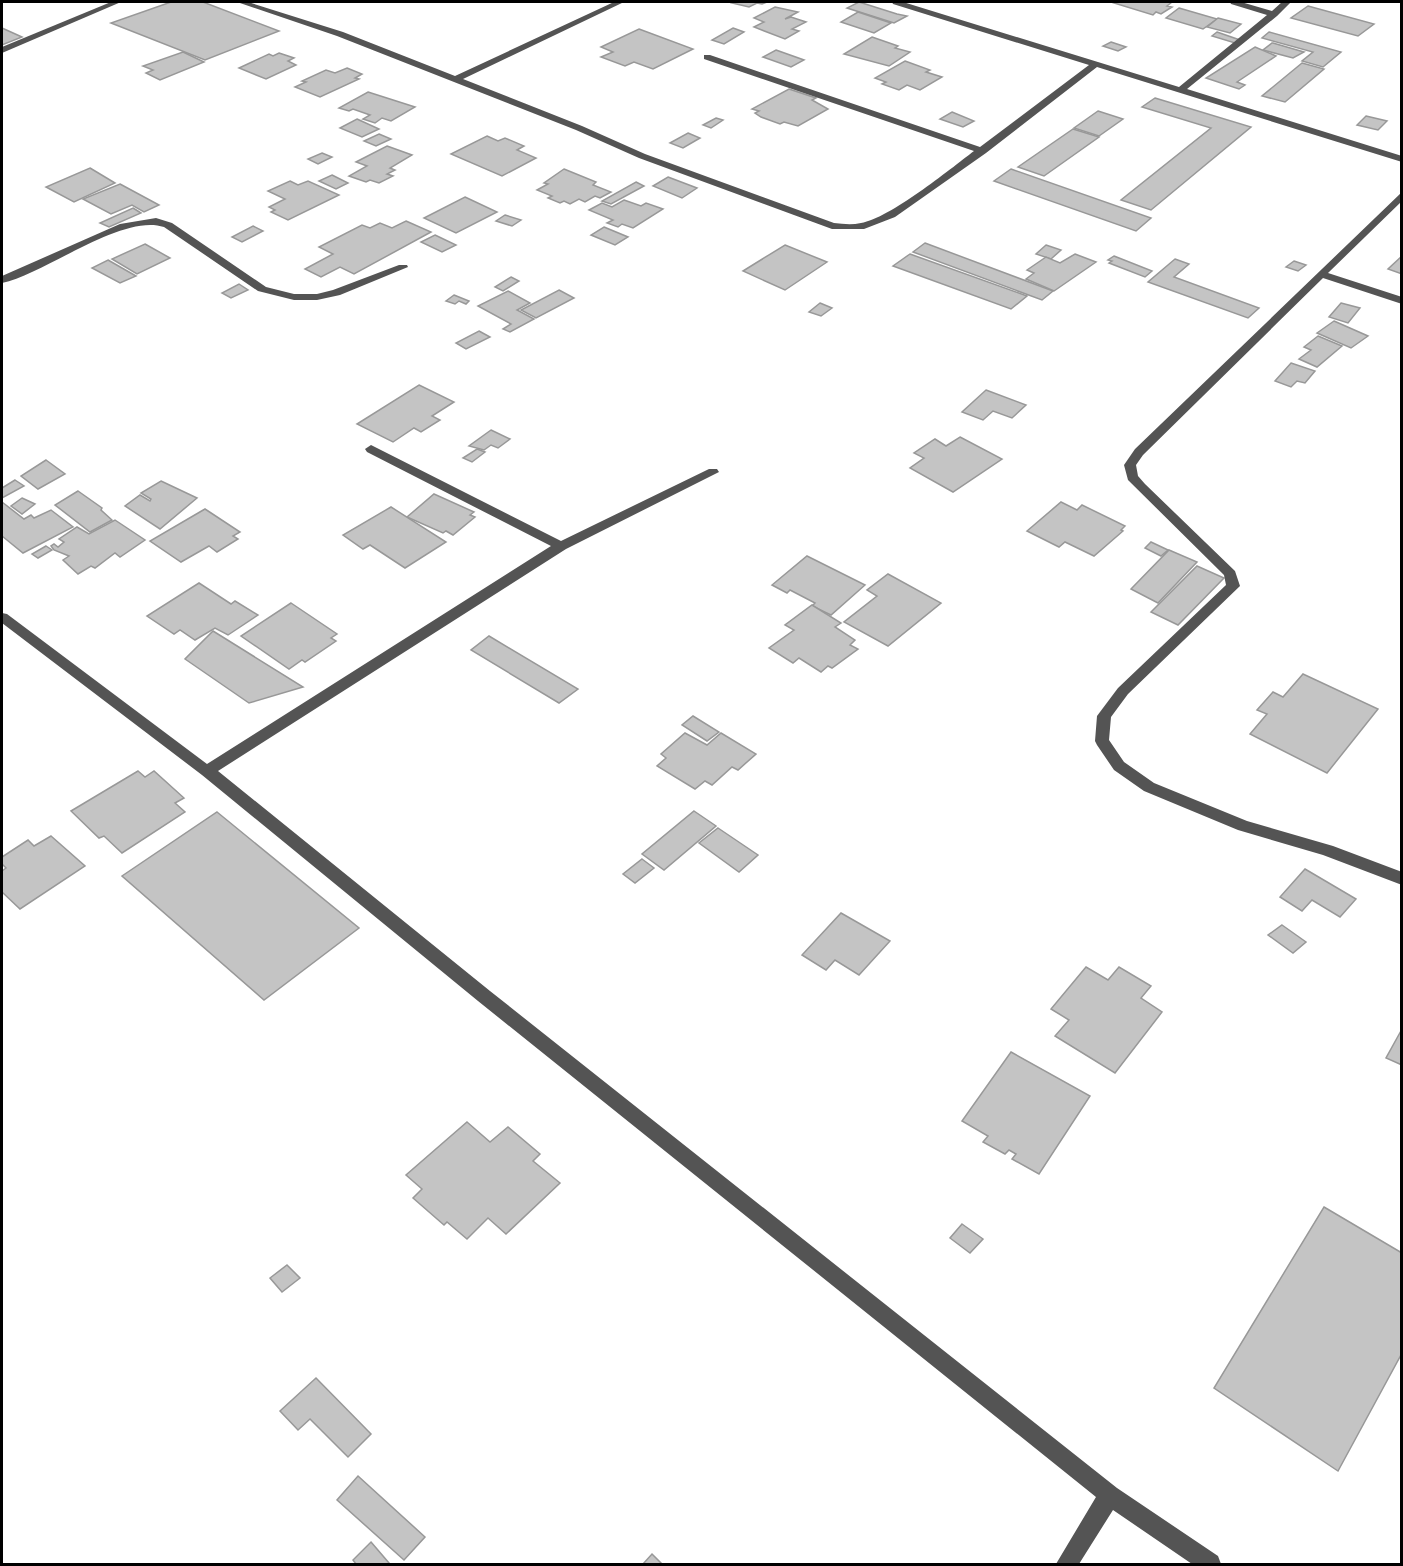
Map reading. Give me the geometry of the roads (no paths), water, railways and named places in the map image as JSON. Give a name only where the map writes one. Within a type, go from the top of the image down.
[{"type":"street","points":[[2,50],[117,2]]},
{"type":"street","points":[[242,2],[340,34],[579,128],[642,156],[832,226],[864,226],[879,221],[983,151],[1095,64]]},
{"type":"street","points":[[456,79],[620,2]]},
{"type":"street","points":[[896,2],[1401,159]]},
{"type":"street","points":[[1234,2],[1274,14]]},
{"type":"street","points":[[1180,91],[1287,2]]},
{"type":"street","points":[[707,57],[983,151]]},
{"type":"street","points":[[1401,195],[1139,452],[1130,465],[1132,477],[1230,574],[1233,586],[1123,691],[1104,716],[1102,741],[1119,766],[1149,787],[1243,826],[1327,850],[1401,879]]},
{"type":"street","points":[[2,280],[124,226],[156,221],[168,225],[262,289],[284,296],[317,297],[336,293],[403,267]]},
{"type":"street","points":[[1321,274],[1401,301]]},
{"type":"street","points":[[371,449],[561,546]]},
{"type":"street","points":[[207,771],[561,546],[713,472]]},
{"type":"street","points":[[3,621],[207,771],[493,1004],[1110,1495],[1210,1564]]},
{"type":"street","points":[[1067,1564],[1110,1495]]}]
